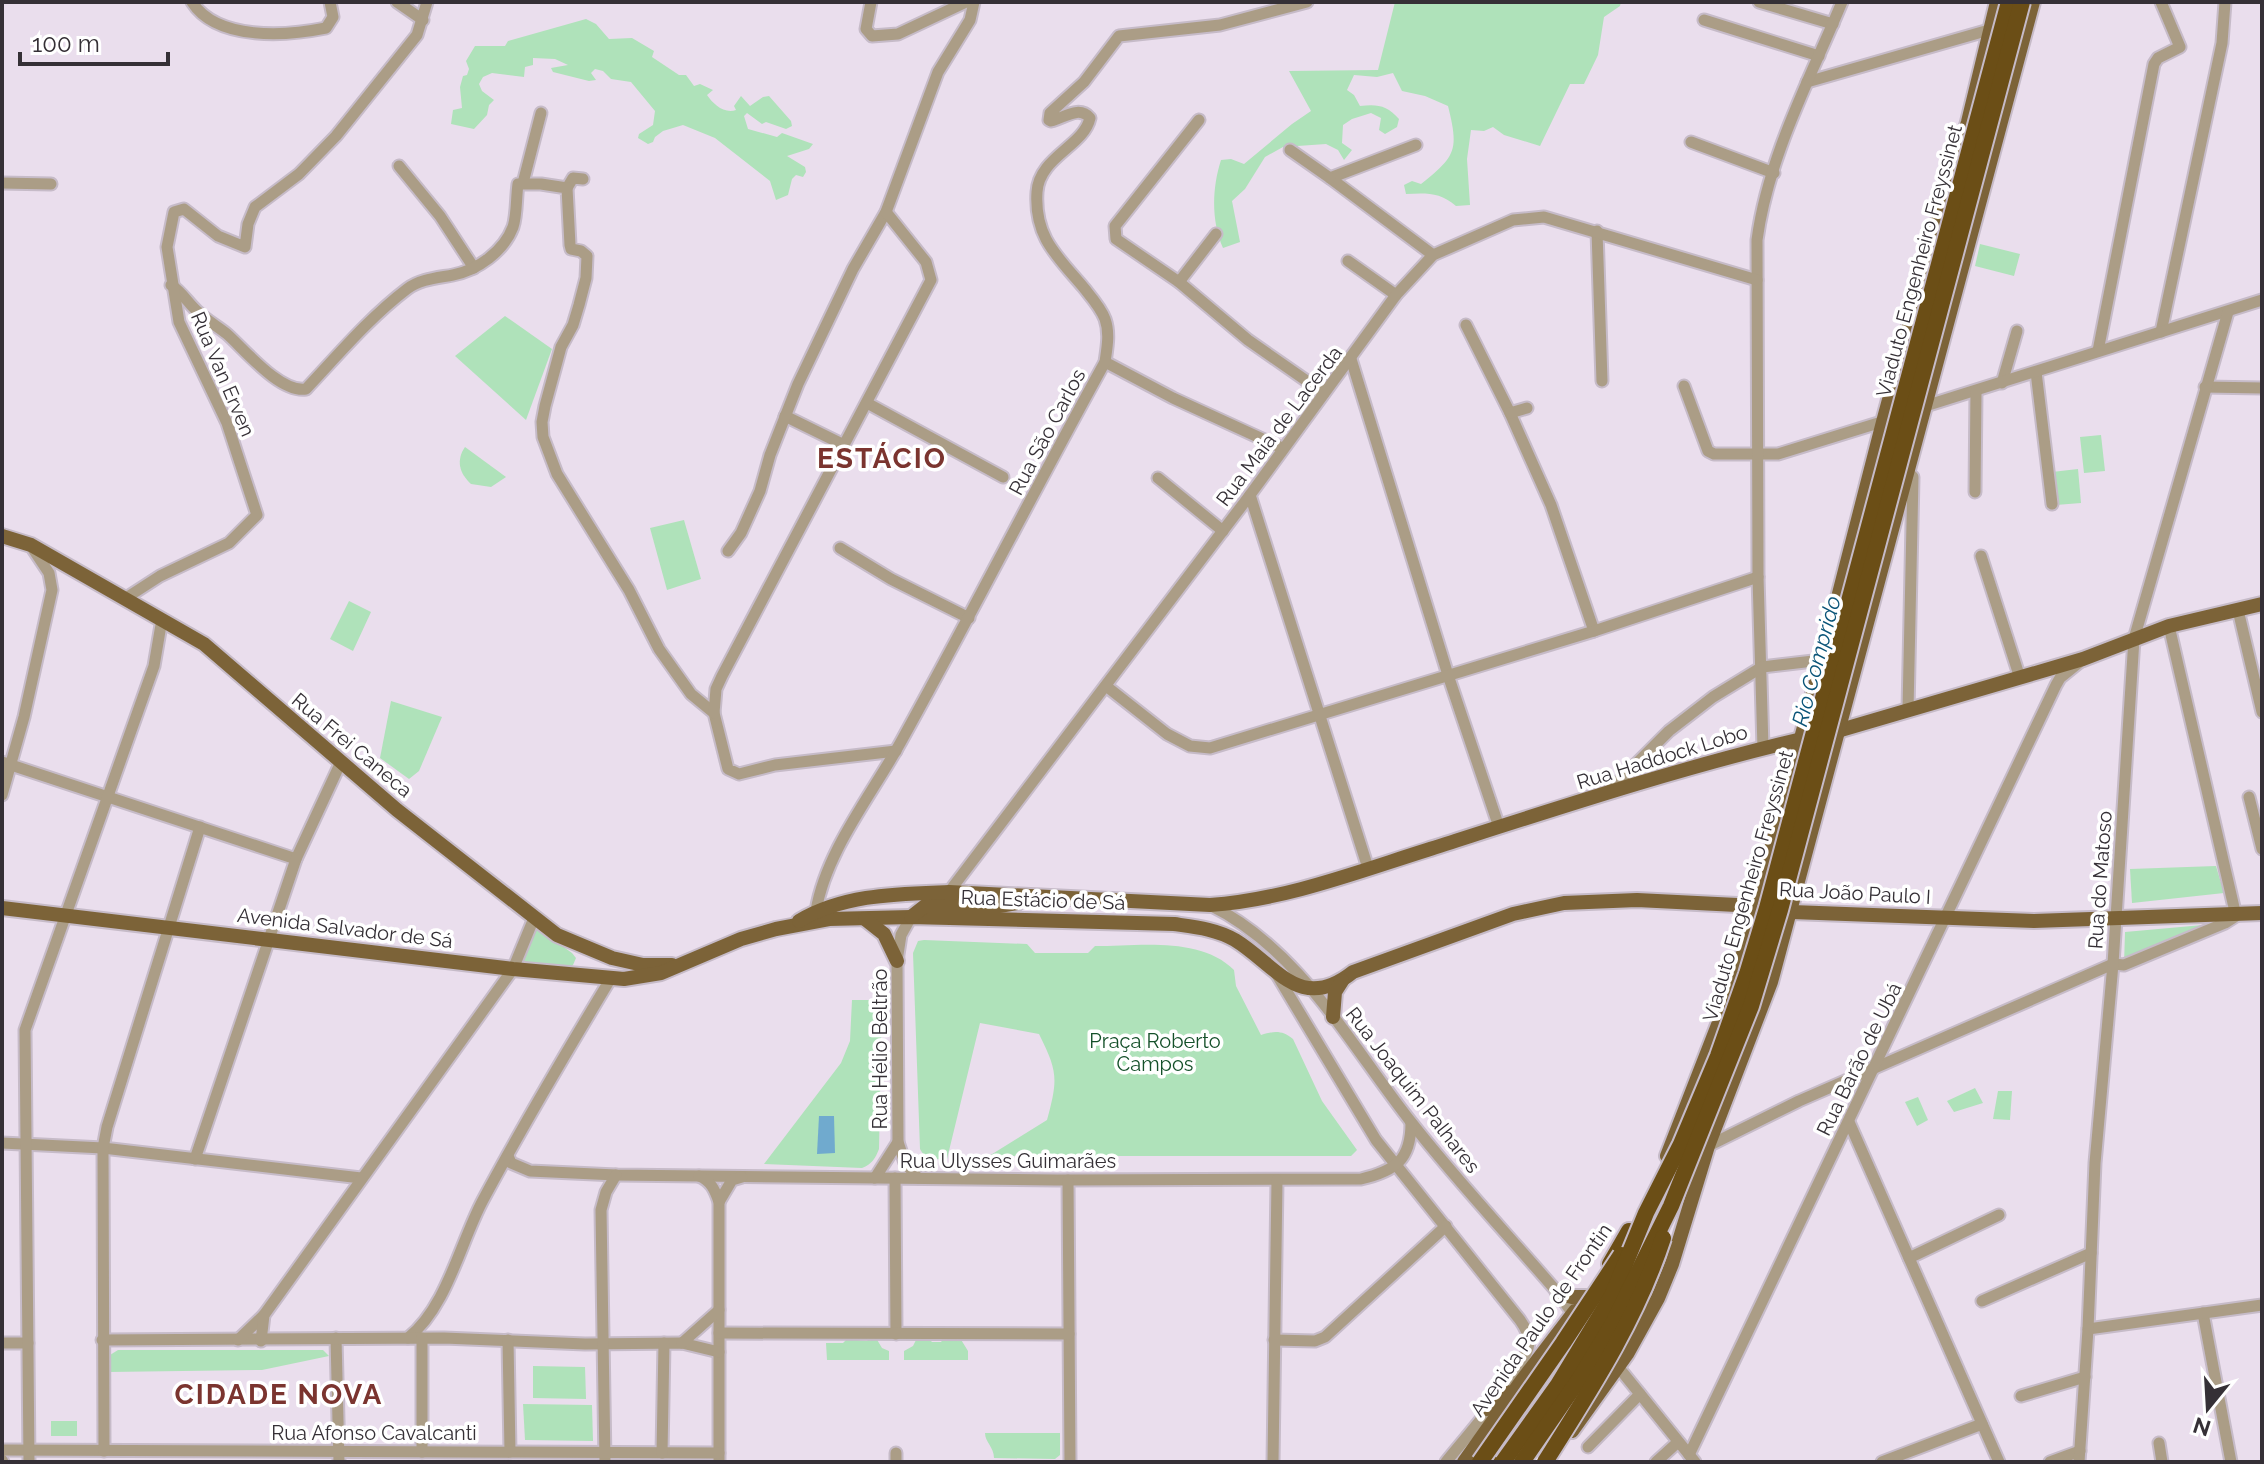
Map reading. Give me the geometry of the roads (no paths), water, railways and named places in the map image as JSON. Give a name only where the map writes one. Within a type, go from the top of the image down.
[{"type":"highway","name":"Viaduto Engenheiro Freyssinet","points":[[1501,1462],[1591,1333],[1622,1275],[1646,1213],[1681,1144],[1718,1056],[1763,921],[2009,2]]},
{"type":"highway","name":"Viaduto Engenheiro Freyssinet","points":[[1522,1462],[1580,1378],[1613,1323],[1671,1206],[1733,1056],[1766,962],[2031,4]]},
{"type":"highway","points":[[1545,1462],[1628,1327],[1653,1270],[1671,1206]]},
{"type":"highway","points":[[1480,1462],[1596,1296],[1646,1213]]},
{"type":"highway","points":[[1501,1462],[1513,1428],[1633,1236]]},
{"type":"main road","name":"Avenida Paulo de Frontin","points":[[1553,1462],[1618,1367],[1658,1298],[1679,1241],[1688,1148],[1756,907],[1931,244],[1968,122],[1997,2]]},
{"type":"main road","name":"Avenida Paulo de Frontin","points":[[1464,1462],[1492,1413],[1516,1380],[1573,1314],[1633,1236],[1688,1148],[1771,982],[2031,4]]},
{"type":"main road","points":[[1968,122],[1999,129]]},
{"type":"main road","points":[[1931,244],[1965,253]]},
{"type":"main road","name":"Rua Frei Caneca","points":[[2,536],[31,545],[204,644],[341,762],[557,935],[628,962],[681,965]]},
{"type":"main road","name":"Rua Haddock Lobo","points":[[1210,905],[1255,899],[1368,868],[1763,748],[1838,731],[2020,678],[2054,674],[2083,659],[2169,626],[2262,604]]},
{"type":"main road","name":"Rua Estácio de Sá","points":[[792,925],[836,904],[872,897],[949,892],[1210,905]]},
{"type":"main road","points":[[911,917],[925,906],[999,906],[1045,899]]},
{"type":"main road","name":"Rua João Paulo I","points":[[1310,988],[1342,981],[1353,972],[1513,914],[1564,903],[1637,900],[1792,912],[2034,921],[2262,913]]},
{"type":"main road","name":"Avenida Salvador de Sá","points":[[2,908],[611,978],[649,977],[681,965]]},
{"type":"main road","name":"Rua Estácio de Sá","points":[[681,965],[741,939],[792,925],[829,919],[911,917],[1201,927],[1238,942],[1277,975]]},
{"type":"main road","points":[[864,919],[884,934],[897,961]]},
{"type":"main road","points":[[557,935],[574,947],[577,953],[579,961],[570,973]]},
{"type":"main road","points":[[1277,975],[1295,985],[1310,988]]},
{"type":"main road","points":[[1737,976],[1771,982]]},
{"type":"main road","points":[[1333,1017],[1335,992],[1342,981]]},
{"type":"main road","points":[[1633,1236],[1645,1246],[1656,1247],[1679,1241]]},
{"type":"main road","name":"Avenida Paulo de Frontin","points":[[1529,1462],[1605,1352],[1672,1264]]},
{"type":"main road","points":[[1558,1293],[1586,1297]]},
{"type":"main road","points":[[1492,1413],[1516,1380]]},
{"type":"street","points":[[192,2],[213,21],[256,33],[326,28],[333,17],[330,2]]},
{"type":"street","points":[[397,2],[423,20],[427,2]]},
{"type":"street","points":[[871,2],[866,29],[872,36],[898,34],[966,2]]},
{"type":"street","points":[[728,551],[741,533],[760,491],[785,416],[853,269],[886,212],[938,72],[970,20],[974,2]]},
{"type":"street","name":"Rua São Carlos","points":[[816,911],[820,887],[830,865],[969,618],[1105,362],[1108,341],[1105,319],[1096,302],[1047,244],[1037,216],[1040,177],[1085,129],[1090,118],[1078,111],[1051,121],[1050,113],[1084,82],[1119,36],[1220,25],[1307,2]]},
{"type":"street","points":[[1759,2],[1833,24]]},
{"type":"street","points":[[1763,748],[1758,577],[1757,240],[1760,218],[1774,173],[1807,82],[1842,2]]},
{"type":"street","points":[[2098,351],[2154,64],[2158,58],[2180,47],[2161,2]]},
{"type":"street","points":[[2161,332],[2222,43],[2225,2]]},
{"type":"street","name":"Rua Van Erven","points":[[126,598],[160,576],[229,543],[257,515],[227,423],[179,322],[167,247],[174,212],[184,209],[218,236],[245,247],[248,224],[255,207],[319,155],[408,48],[423,20]]},
{"type":"street","points":[[1704,20],[1819,56]]},
{"type":"street","points":[[1807,82],[1989,30],[2022,38]]},
{"type":"street","points":[[523,183],[541,113]]},
{"type":"street","points":[[1199,120],[1115,226],[1116,239],[1179,282],[1248,340],[1324,393]]},
{"type":"street","points":[[1691,142],[1774,173]]},
{"type":"street","points":[[1330,178],[1416,145]]},
{"type":"street","points":[[1290,150],[1433,255]]},
{"type":"street","points":[[399,166],[440,216],[474,268]]},
{"type":"street","points":[[583,179],[573,178],[567,188],[570,245],[571,249],[587,256],[586,278],[573,325],[561,347],[544,414],[543,437],[557,474],[629,590],[659,649],[691,694],[714,713]]},
{"type":"street","points":[[2,183],[51,184]]},
{"type":"street","points":[[171,285],[259,366],[299,390],[306,389],[342,348],[410,287],[430,278],[474,268],[487,260],[506,241],[514,225],[518,184],[567,188]]},
{"type":"street","points":[[886,212],[926,262],[931,280],[716,689],[714,713],[725,764],[733,773],[896,751]]},
{"type":"street","name":"Rua Maia de Lacerda","points":[[949,892],[1250,495],[1396,295],[1433,255],[1513,220],[1544,217],[1757,280]]},
{"type":"street","points":[[1597,231],[1602,381]]},
{"type":"street","points":[[1179,282],[1216,234]]},
{"type":"street","points":[[1348,261],[1396,295]]},
{"type":"street","points":[[1684,386],[1710,453],[1778,454],[2262,300]]},
{"type":"street","points":[[179,322],[196,311]]},
{"type":"street","name":"Rua do Matoso","points":[[2079,1456],[2095,1163],[2113,964],[2134,639],[2228,312]]},
{"type":"street","points":[[1466,325],[1551,505],[1594,631]]},
{"type":"street","points":[[2002,383],[2017,331]]},
{"type":"street","points":[[1351,359],[1448,675],[1499,827]]},
{"type":"street","points":[[1105,362],[1173,398],[1282,448]]},
{"type":"street","points":[[2036,372],[2052,504]]},
{"type":"street","points":[[2205,387],[2262,388]]},
{"type":"street","points":[[1975,492],[1976,391]]},
{"type":"street","points":[[867,403],[1003,477]]},
{"type":"street","points":[[1510,413],[1527,408]]},
{"type":"street","points":[[785,416],[844,445]]},
{"type":"street","points":[[1906,470],[1913,477],[1908,710]]},
{"type":"street","points":[[1158,478],[1223,531]]},
{"type":"street","points":[[1250,495],[1368,868]]},
{"type":"street","points":[[2,795],[6,763],[24,717],[52,590],[44,563],[31,545]]},
{"type":"street","points":[[840,548],[923,596],[969,618]]},
{"type":"street","points":[[1981,556],[2020,678]]},
{"type":"street","points":[[1106,686],[1167,734],[1190,746],[1210,748],[1594,631],[1758,577]]},
{"type":"street","points":[[2238,610],[2262,712]]},
{"type":"street","points":[[29,1456],[25,1030],[106,794],[154,666],[162,619]]},
{"type":"street","points":[[1688,1148],[2113,964],[2124,965],[2236,916],[2169,626]]},
{"type":"street","points":[[1604,796],[1669,731],[1713,697],[1762,667],[1822,660]]},
{"type":"street","name":"Rua Barão de Ubá","points":[[1692,1458],[1749,1327],[1947,917],[2054,674]]},
{"type":"street","points":[[195,1159],[296,859],[341,762]]},
{"type":"street","points":[[6,763],[296,859]]},
{"type":"street","points":[[2249,797],[2262,849]]},
{"type":"street","points":[[104,1451],[103,1148],[200,827]]},
{"type":"street","name":"Rua Joaquim Palhares","points":[[1210,905],[1255,931],[1310,988],[1411,1123],[1573,1314]]},
{"type":"street","name":"Rua Hélio Beltrão","points":[[911,917],[901,935],[897,961],[898,1142],[905,1163],[918,1178]]},
{"type":"street","points":[[238,1340],[264,1315],[513,969],[534,918]]},
{"type":"street","points":[[1277,975],[1376,1140],[1520,1320],[1528,1334],[1527,1349],[1516,1380]]},
{"type":"street","points":[[408,1338],[430,1316],[482,1201],[533,1108],[611,978]]},
{"type":"street","points":[[1851,1079],[1865,1089]]},
{"type":"street","points":[[1849,1122],[1999,1462]]},
{"type":"street","points":[[1397,1165],[1408,1151],[1411,1123]]},
{"type":"street","points":[[875,1178],[898,1142]]},
{"type":"street","points":[[2,1143],[103,1148],[361,1178]]},
{"type":"street","name":"Rua Ulysses Guimarães","points":[[508,1156],[511,1163],[530,1171],[616,1175],[1068,1180],[1361,1179],[1378,1175],[1397,1165]]},
{"type":"street","points":[[605,1458],[601,1210],[606,1192],[616,1175]]},
{"type":"street","points":[[698,1176],[713,1187],[719,1202],[719,1458]]},
{"type":"street","points":[[719,1202],[732,1180],[744,1176]]},
{"type":"street","points":[[895,1178],[896,1334]]},
{"type":"street","points":[[1068,1180],[1070,1462]]},
{"type":"street","points":[[1273,1462],[1277,1180]]},
{"type":"street","points":[[1909,1258],[1999,1215]]},
{"type":"street","points":[[1274,1340],[1315,1341],[1325,1337],[1446,1226]]},
{"type":"street","points":[[1982,1301],[2091,1253]]},
{"type":"street","points":[[2088,1329],[2262,1305]]},
{"type":"street","points":[[682,1343],[719,1310]]},
{"type":"street","points":[[2203,1313],[2231,1462]]},
{"type":"street","points":[[261,1341],[264,1315]]},
{"type":"street","points":[[430,1316],[432,1326],[444,1338]]},
{"type":"street","points":[[719,1333],[1069,1334]]},
{"type":"street","points":[[336,1338],[339,1457]]},
{"type":"street","points":[[422,1338],[422,1452]]},
{"type":"street","points":[[102,1340],[444,1338],[604,1344],[682,1343],[719,1352]]},
{"type":"street","points":[[508,1340],[510,1452]]},
{"type":"street","points":[[2,1343],[28,1343]]},
{"type":"street","points":[[662,1453],[664,1343]]},
{"type":"street","points":[[1605,1352],[1692,1458]]},
{"type":"street","points":[[2021,1396],[2085,1377]]},
{"type":"street","points":[[1588,1447],[1640,1394]]},
{"type":"street","name":"Avenida Paulo de Frontin","points":[[1446,1462],[1492,1413]]},
{"type":"street","points":[[1882,1462],[1982,1424]]},
{"type":"street","points":[[1656,1462],[1678,1442]]},
{"type":"street","points":[[2159,1443],[2162,1462]]},
{"type":"street","name":"Rua Afonso Cavalcanti","points":[[2,1450],[29,1456],[104,1451],[339,1457],[422,1452],[510,1452],[605,1458],[662,1453],[719,1458]]},
{"type":"street","points":[[2050,1462],[2079,1456]]},
{"type":"water","points":[[819,1116],[834,1116],[835,1153],[817,1154]]},
{"type":"waterway","name":"Rio Comprido","points":[[1633,1268],[1669,1181]]},
{"type":"district","name":"ESTÁCIO","points":[[882,458]]},
{"type":"district","name":"CIDADE NOVA","points":[[279,1394]]},
{"type":"park label","name":"Praça Roberto Campos","points":[[1155,1052]]}]
